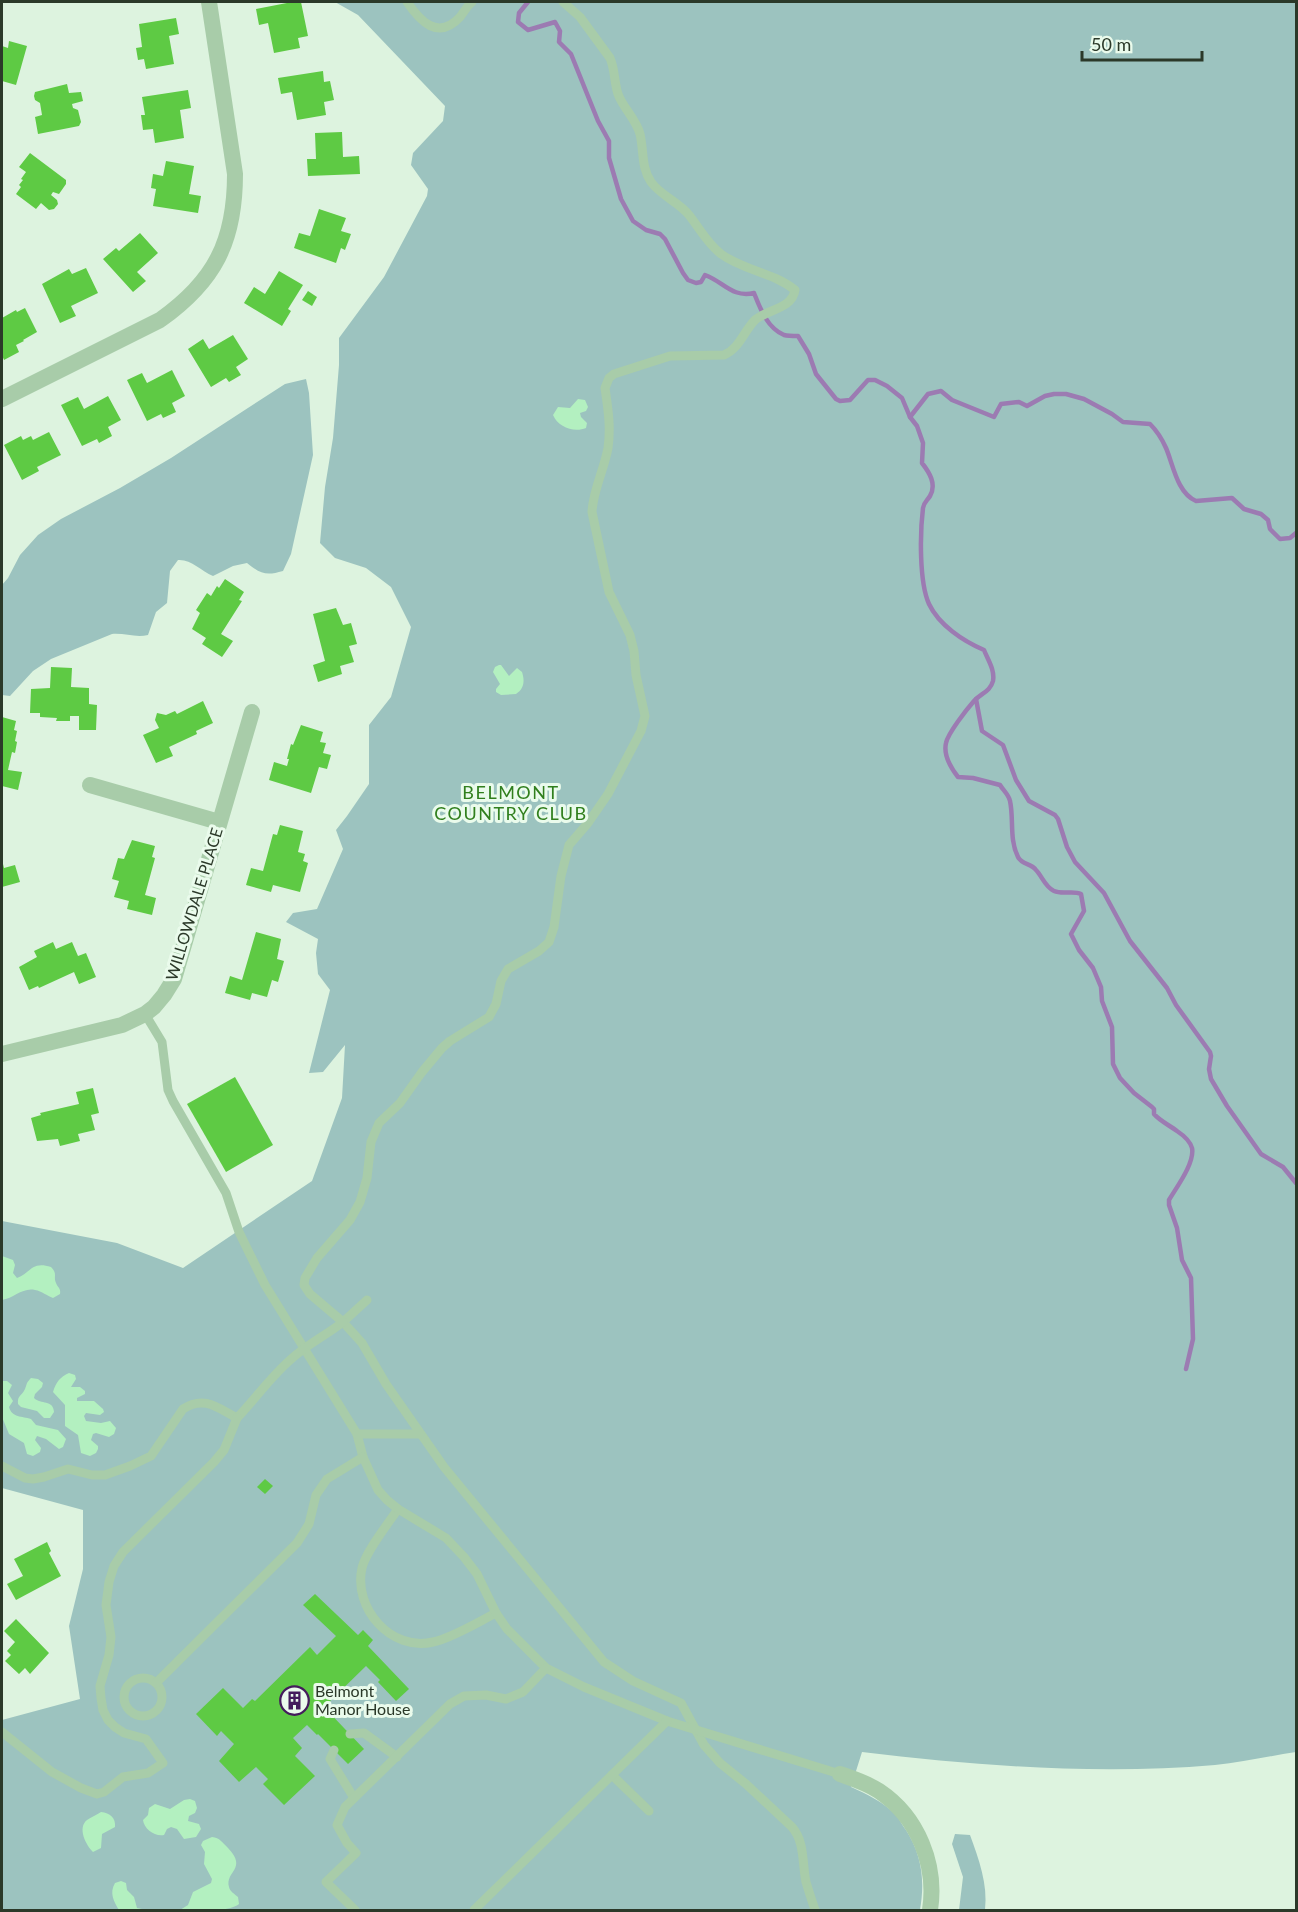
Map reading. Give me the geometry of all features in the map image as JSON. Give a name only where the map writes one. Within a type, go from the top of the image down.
[{"type":"street","points":[[2,399],[160,320],[192,294],[212,269],[224,246],[231,223],[236,174],[209,2]]},
{"type":"street","name":"WILLOWDALE PLACE","points":[[2,1054],[123,1025],[145,1014],[164,995],[174,979],[252,712]]},
{"type":"street","points":[[90,786],[219,822]]},
{"type":"street","points":[[840,1774],[862,1781],[880,1792],[910,1822],[920,1839],[927,1859],[931,1879],[930,1911]]},
{"type":"lane","points":[[407,2],[424,23],[437,28],[459,19],[471,2]]},
{"type":"lane","points":[[563,2],[579,16],[610,58],[617,92],[639,131],[645,168],[650,181],[684,209],[706,239],[720,253],[747,269],[769,274],[795,290],[792,299],[787,304],[753,322],[731,352],[724,356],[670,356],[614,374],[606,383],[610,420],[608,447],[593,499],[592,512],[609,592],[630,635],[634,651],[636,675],[645,716],[643,723],[614,783],[588,823],[569,845],[561,876],[554,927],[549,942],[539,951],[508,969],[501,981],[496,1004],[489,1017],[442,1048],[400,1103],[379,1123],[371,1142],[368,1172],[360,1202],[350,1220],[317,1258],[305,1278],[304,1285],[310,1294],[343,1322],[362,1343],[420,1434],[458,1484],[604,1662],[633,1681],[681,1703],[704,1745],[720,1763],[746,1784],[798,1834],[806,1882],[815,1911]]},
{"type":"lane","points":[[145,1014],[162,1042],[168,1090],[173,1101],[226,1193],[239,1232],[265,1285],[357,1434],[363,1457],[378,1490],[398,1509],[428,1525],[446,1538],[464,1557],[477,1574],[496,1613],[507,1629],[546,1668],[584,1687],[668,1720],[840,1774]]},
{"type":"lane","points":[[2,1732],[52,1772],[97,1794],[104,1792],[123,1778],[148,1773],[163,1763],[146,1739],[124,1733],[108,1720],[103,1710],[100,1686],[110,1655],[111,1637],[106,1605],[114,1566],[123,1552],[224,1450],[237,1418],[267,1382],[303,1348],[343,1322],[367,1300]]},
{"type":"lane","points":[[2,1466],[33,1479],[68,1469],[92,1475],[105,1475],[151,1456],[183,1409],[190,1404],[199,1401],[211,1404],[237,1418]]},
{"type":"lane","points":[[357,1434],[420,1434]]},
{"type":"lane","points":[[156,1683],[291,1551],[309,1524],[316,1495],[327,1479],[363,1457]]},
{"type":"lane","points":[[398,1509],[362,1565],[361,1591],[365,1605],[374,1620],[388,1633],[403,1640],[432,1642],[496,1613]]},
{"type":"lane","points":[[355,1911],[326,1882],[356,1853],[347,1843],[337,1825],[345,1807],[450,1704],[464,1696],[486,1695],[506,1699],[523,1692],[546,1668]]},
{"type":"lane","points":[[144,1678],[156,1683],[161,1692],[161,1699],[156,1710],[142,1715],[130,1711],[124,1696],[129,1684],[144,1678]]},
{"type":"lane","points":[[474,1911],[668,1720]]},
{"type":"lane","points":[[350,1734],[364,1734],[396,1757]]},
{"type":"lane","points":[[334,1750],[330,1759],[354,1798]]},
{"type":"lane","points":[[612,1775],[649,1811]]},
{"type":"shaded area","points":[[335,2],[1296,2],[1296,1752],[1215,1765],[1083,1769],[994,1765],[862,1752],[851,1787],[890,1810],[898,1817],[911,1839],[921,1868],[920,1910],[2,1910],[2,1720],[80,1699],[69,1626],[83,1569],[83,1510],[2,1488],[2,1221],[117,1243],[183,1268],[312,1181],[342,1098],[345,1045],[323,1072],[309,1073],[330,990],[318,974],[316,953],[318,939],[286,922],[293,913],[317,909],[343,849],[336,830],[369,784],[369,725],[391,697],[411,627],[391,587],[366,568],[335,558],[320,543],[325,487],[333,438],[339,338],[384,277],[427,196],[428,189],[411,165],[413,153],[443,121],[445,106],[358,15]]},
{"type":"shaded area","points":[[306,379],[313,455],[291,554],[283,571],[264,573],[247,563],[233,566],[213,576],[192,563],[178,560],[170,571],[167,603],[156,612],[148,635],[112,634],[51,659],[33,671],[10,696],[2,695],[2,585],[20,555],[38,535],[61,519],[171,458],[285,384]]},
{"type":"shaded area","points":[[955,1834],[970,1835],[984,1881],[985,1910],[959,1910],[963,1877],[952,1844]]},
{"type":"sand","points":[[578,399],[585,400],[588,407],[586,411],[580,413],[587,423],[586,428],[576,430],[559,423],[553,415],[558,407],[570,408]]},
{"type":"sand","points":[[499,665],[509,676],[517,668],[522,672],[523,684],[521,690],[516,694],[501,695],[496,692],[500,684],[493,672]]},
{"type":"sand","points":[[2,1256],[13,1260],[15,1265],[13,1273],[17,1278],[39,1265],[51,1267],[60,1294],[53,1298],[31,1289],[2,1300]]},
{"type":"sand","points":[[69,1373],[75,1375],[76,1379],[71,1387],[80,1387],[85,1391],[85,1394],[77,1398],[77,1401],[94,1401],[103,1409],[104,1412],[100,1415],[86,1413],[84,1416],[86,1421],[101,1423],[110,1421],[116,1428],[114,1434],[109,1437],[93,1434],[91,1440],[98,1446],[98,1449],[90,1456],[81,1453],[78,1435],[65,1426],[65,1405],[53,1392],[59,1380]]},
{"type":"sand","points":[[31,1378],[43,1383],[34,1398],[51,1405],[54,1412],[50,1418],[44,1418],[37,1411],[18,1404],[19,1397]]},
{"type":"sand","points":[[2,1381],[7,1381],[12,1385],[8,1393],[13,1401],[9,1407],[10,1411],[18,1416],[31,1419],[36,1425],[58,1430],[66,1439],[63,1447],[59,1449],[46,1439],[37,1436],[35,1440],[41,1448],[40,1452],[33,1456],[27,1454],[24,1443],[9,1434],[2,1417]]},
{"type":"sand","points":[[190,1799],[195,1801],[197,1808],[195,1813],[189,1816],[188,1821],[199,1824],[201,1829],[196,1837],[184,1839],[177,1829],[171,1827],[164,1835],[157,1835],[145,1826],[143,1820],[148,1815],[149,1808],[155,1804],[170,1809]]},
{"type":"sand","points":[[101,1812],[112,1816],[115,1827],[102,1834],[101,1848],[93,1852],[85,1841],[83,1827],[87,1820]]},
{"type":"sand","points":[[212,1837],[222,1842],[234,1855],[236,1865],[229,1882],[231,1892],[238,1897],[239,1904],[220,1910],[180,1910],[188,1905],[193,1892],[211,1883],[212,1879],[204,1864],[205,1852],[201,1845],[203,1841]]},
{"type":"sand","points":[[121,1881],[126,1883],[127,1890],[134,1897],[137,1908],[147,1910],[119,1910],[112,1890],[115,1883]]},
{"type":"building","points":[[301,2],[308,36],[298,38],[300,48],[274,53],[268,23],[259,25],[256,9]]},
{"type":"building","points":[[176,18],[179,34],[169,36],[174,64],[146,69],[144,59],[138,60],[136,48],[142,47],[139,24]]},
{"type":"building","points":[[9,41],[27,46],[16,85],[2,81],[2,46],[8,48]]},
{"type":"building","points":[[323,71],[324,82],[330,81],[334,100],[324,102],[326,115],[297,120],[292,92],[281,94],[278,78]]},
{"type":"building","points":[[67,84],[69,93],[81,92],[83,101],[72,104],[73,108],[78,110],[81,122],[79,126],[38,134],[35,117],[42,115],[40,103],[35,100],[35,92]]},
{"type":"building","points":[[188,90],[191,108],[180,110],[184,138],[155,143],[153,129],[143,130],[141,115],[145,115],[142,97]]},
{"type":"building","points":[[342,132],[343,157],[359,156],[360,174],[308,176],[307,159],[316,159],[315,133]]},
{"type":"building","points":[[30,153],[66,180],[59,194],[53,192],[51,195],[58,204],[54,209],[49,210],[41,203],[36,209],[16,194],[26,172],[19,167]]},
{"type":"building","points":[[166,161],[194,166],[189,194],[201,196],[198,213],[153,206],[156,189],[151,188],[153,174],[163,176]]},
{"type":"building","points":[[319,209],[346,218],[341,231],[351,234],[345,250],[341,248],[336,263],[294,248],[299,233],[310,236]]},
{"type":"building","points":[[140,233],[158,253],[137,272],[146,281],[133,292],[103,259],[116,248],[119,251]]},
{"type":"building","points":[[86,268],[98,293],[71,306],[76,316],[60,323],[42,284],[69,269],[72,274]]},
{"type":"building","points":[[279,271],[303,285],[288,309],[291,311],[282,326],[244,303],[254,287],[265,294]]},
{"type":"building","points":[[308,291],[317,297],[312,306],[302,300]]},
{"type":"building","points":[[25,308],[37,332],[16,345],[19,352],[4,360],[2,318]]},
{"type":"building","points":[[233,335],[248,359],[236,367],[241,375],[229,382],[226,378],[211,387],[188,349],[203,339],[209,349]]},
{"type":"building","points":[[172,370],[185,396],[172,403],[176,412],[163,418],[161,414],[147,421],[127,380],[142,373],[147,383]]},
{"type":"building","points":[[108,396],[121,420],[108,427],[112,436],[99,443],[97,439],[82,446],[61,405],[78,397],[84,409]]},
{"type":"building","points":[[49,432],[61,455],[37,467],[39,471],[22,480],[4,445],[21,436],[23,440],[31,436],[33,440]]},
{"type":"building","points":[[225,579],[244,592],[239,600],[242,601],[221,634],[233,641],[222,657],[202,644],[206,638],[192,629],[200,613],[196,610],[207,593],[211,596]]},
{"type":"building","points":[[336,608],[343,625],[351,623],[357,644],[349,646],[354,662],[340,666],[342,674],[318,682],[313,665],[325,661],[313,614]]},
{"type":"building","points":[[51,667],[72,668],[71,687],[89,688],[89,704],[97,705],[96,730],[79,730],[79,716],[70,716],[70,721],[56,721],[57,718],[40,717],[40,713],[30,713],[31,689],[50,688]]},
{"type":"building","points":[[203,701],[213,723],[196,731],[197,734],[169,747],[173,756],[156,763],[143,735],[159,728],[155,720],[157,713],[166,715],[175,711],[177,714]]},
{"type":"building","points":[[2,717],[16,721],[14,730],[17,731],[15,741],[17,742],[8,770],[22,772],[18,790],[2,786]]},
{"type":"building","points":[[301,725],[323,732],[320,742],[326,743],[323,753],[331,755],[327,769],[319,767],[311,793],[269,780],[274,762],[287,766],[291,744],[293,745]]},
{"type":"building","points":[[280,825],[303,831],[298,852],[305,854],[303,861],[308,863],[300,892],[273,885],[271,892],[246,885],[251,868],[263,871],[273,834],[277,835]]},
{"type":"building","points":[[132,840],[155,846],[152,857],[155,858],[145,895],[156,898],[152,915],[127,909],[129,901],[114,897],[119,881],[112,879],[118,858],[124,859]]},
{"type":"building","points":[[2,860],[4,868],[15,865],[20,882],[2,887]]},
{"type":"building","points":[[256,932],[281,939],[277,959],[284,961],[278,982],[272,980],[267,997],[252,993],[250,1000],[225,993],[230,976],[242,980]]},
{"type":"building","points":[[53,942],[56,949],[72,942],[78,956],[86,953],[96,977],[79,984],[74,972],[39,988],[38,986],[29,990],[19,967],[37,957],[34,951]]},
{"type":"building","points":[[235,1077],[273,1145],[226,1172],[187,1104]]},
{"type":"building","points":[[93,1088],[99,1113],[91,1115],[95,1130],[78,1134],[80,1141],[60,1146],[58,1139],[37,1141],[31,1118],[41,1115],[40,1113],[79,1104],[76,1092]]},
{"type":"building","points":[[265,1479],[273,1486],[265,1494],[257,1487]]},
{"type":"building","points":[[47,1542],[51,1551],[49,1553],[61,1576],[16,1600],[7,1584],[23,1576],[14,1559]]},
{"type":"building","name":"Belmont Manor House","points":[[315,1594],[358,1635],[363,1630],[373,1640],[368,1646],[409,1689],[396,1701],[366,1666],[324,1707],[364,1749],[348,1764],[307,1725],[293,1738],[302,1748],[295,1756],[315,1776],[284,1805],[263,1784],[268,1779],[256,1767],[239,1782],[219,1761],[234,1744],[221,1731],[217,1736],[196,1714],[223,1688],[243,1708],[252,1699],[255,1701],[310,1647],[317,1655],[336,1636],[303,1605]]},
{"type":"building","points":[[16,1619],[49,1653],[30,1674],[25,1668],[19,1674],[5,1661],[11,1655],[7,1651],[15,1642],[4,1631]]},
{"type":"waterway","points":[[528,2],[519,13],[518,22],[528,30],[555,22],[560,31],[559,42],[571,54],[598,121],[609,141],[609,158],[621,199],[633,221],[646,230],[660,234],[665,239],[688,280],[701,282],[705,275],[734,291],[754,293],[773,328],[784,335],[798,336],[809,354],[816,374],[836,399],[850,400],[868,380],[875,380],[902,398],[910,417],[917,426],[923,443],[922,463],[933,487],[923,506],[922,518],[921,557],[926,595],[933,612],[945,625],[960,637],[984,650],[993,673],[990,688],[971,705],[947,739],[945,748],[948,762],[958,777],[973,778],[1000,785],[1010,801],[1015,850],[1020,860],[1034,868],[1048,887],[1054,891],[1081,894],[1084,911],[1071,934],[1079,950],[1093,968],[1101,987],[1102,1001],[1112,1027],[1113,1064],[1120,1078],[1134,1093],[1154,1109],[1156,1116],[1184,1136],[1192,1148],[1188,1168],[1169,1200],[1177,1228],[1182,1260],[1191,1278],[1193,1339],[1186,1369]]},
{"type":"waterway","points":[[910,417],[928,394],[941,391],[952,400],[994,417],[1001,404],[1019,402],[1027,406],[1045,396],[1054,394],[1066,394],[1084,399],[1123,422],[1150,424],[1163,441],[1176,478],[1184,492],[1196,501],[1232,498],[1244,509],[1261,514],[1268,520],[1270,529],[1280,539],[1290,538],[1296,533]]},
{"type":"waterway","points":[[976,699],[982,731],[1003,745],[1016,780],[1029,801],[1055,815],[1058,819],[1067,847],[1075,862],[1104,893],[1130,941],[1167,988],[1176,1005],[1210,1052],[1211,1079],[1227,1106],[1261,1154],[1283,1167],[1296,1183]]},
{"type":"place","name":"Belmont Manor House","points":[[294,1700]]},
{"type":"district","name":"BELMONT COUNTRY CLUB","points":[[511,803]]}]
